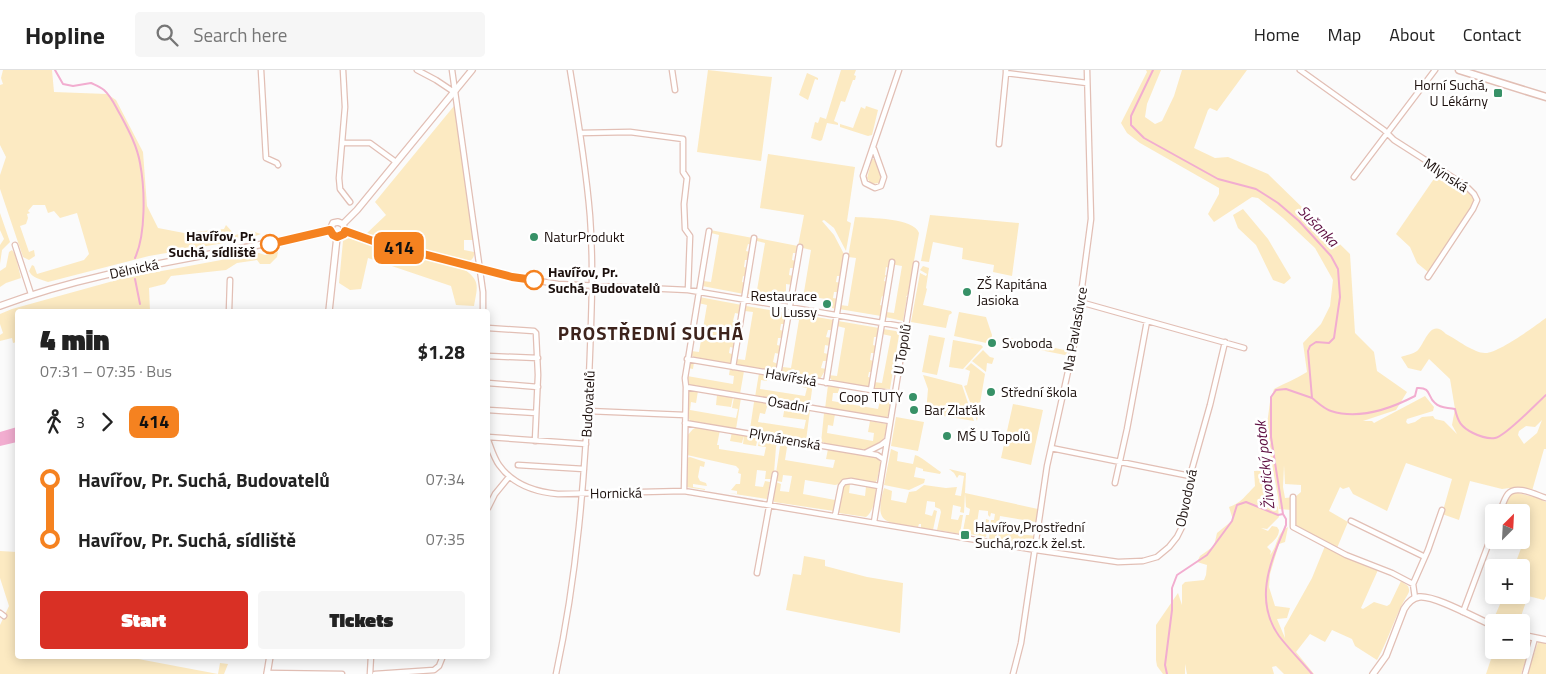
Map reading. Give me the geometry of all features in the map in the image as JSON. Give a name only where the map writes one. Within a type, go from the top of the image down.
[{"type":"main road","points":[[1459,70],[1546,97]]},
{"type":"street","points":[[262,70],[266,158],[278,165]]},
{"type":"street","points":[[343,70],[345,107],[340,188],[350,202]]},
{"type":"street","points":[[417,70],[454,92]]},
{"type":"street","points":[[452,70],[480,269],[483,309]]},
{"type":"street","points":[[343,224],[357,210],[472,70]]},
{"type":"street","name":"Budovatelů","points":[[556,674],[575,572],[583,494],[593,286],[590,217],[570,70]]},
{"type":"street","points":[[672,70],[675,90]]},
{"type":"street","points":[[874,149],[884,177],[880,186],[875,188],[868,186],[863,180],[899,70]]},
{"type":"street","name":"Na Pavlasůvce","points":[[1013,674],[1021,643],[1051,448],[1075,340],[1091,219],[1087,70]]},
{"type":"street","points":[[1300,70],[1388,134]]},
{"type":"street","points":[[1354,178],[1436,70]]},
{"type":"street","points":[[999,144],[1006,71],[1087,83]]},
{"type":"street","points":[[580,133],[630,132],[683,139],[683,172],[687,178],[684,204],[686,229],[690,236],[688,290]]},
{"type":"street","name":"Mlýnská","points":[[1388,134],[1412,153],[1466,186],[1477,200],[1428,277]]},
{"type":"street","points":[[342,143],[370,144],[396,162]]},
{"type":"street","points":[[337,237],[330,230],[331,225],[335,222],[343,224]]},
{"type":"street","points":[[343,224],[345,231]]},
{"type":"street","name":"Dělnická","points":[[0,306],[32,294],[116,272],[290,240],[330,230]]},
{"type":"street","points":[[345,231],[373,241],[512,277],[557,284],[688,290],[906,327]]},
{"type":"street","points":[[337,237],[344,234],[345,231]]},
{"type":"street","points":[[684,491],[685,378],[709,231]]},
{"type":"street","points":[[329,309],[337,237]]},
{"type":"street","points":[[733,367],[754,238]]},
{"type":"street","points":[[15,245],[32,294]]},
{"type":"street","points":[[778,375],[800,247]]},
{"type":"street","points":[[826,383],[846,256]]},
{"type":"street","points":[[871,390],[892,262]]},
{"type":"street","name":"U Topolů","points":[[874,522],[916,264]]},
{"type":"street","points":[[229,309],[230,280]]},
{"type":"street","points":[[1080,302],[1244,348]]},
{"type":"street","points":[[1115,483],[1148,321]]},
{"type":"street","points":[[490,328],[536,332],[538,387],[535,441]]},
{"type":"street","name":"Obvodová","points":[[1036,550],[1118,562],[1143,561],[1157,557],[1177,537],[1182,526],[1190,476],[1225,342]]},
{"type":"street","points":[[490,356],[538,358]]},
{"type":"street","name":"Havířská","points":[[688,358],[895,394]]},
{"type":"street","points":[[490,383],[538,387]]},
{"type":"street","name":"Osadní","points":[[686,387],[890,421]]},
{"type":"street","points":[[490,410],[536,413]]},
{"type":"street","points":[[588,411],[685,415]]},
{"type":"street","name":"Plynárenská","points":[[685,423],[866,453],[877,455],[884,459]]},
{"type":"street","points":[[490,439],[586,444]]},
{"type":"street","points":[[866,453],[882,445],[886,440]]},
{"type":"street","name":"Hornická","points":[[490,444],[498,464],[509,477],[524,486],[542,492],[583,494],[684,491],[1036,550]]},
{"type":"street","points":[[1051,448],[1190,476]]},
{"type":"street","points":[[518,465],[584,469]]},
{"type":"street","points":[[757,573],[775,474]]},
{"type":"street","points":[[490,504],[495,494],[509,477]]},
{"type":"street","points":[[835,516],[841,486],[844,482],[851,481],[879,486]]},
{"type":"street","points":[[1503,504],[1509,492],[1513,490],[1546,498]]},
{"type":"street","points":[[1293,497],[1292,527],[1346,555],[1392,573],[1413,584]]},
{"type":"street","points":[[1415,598],[1413,584],[1442,510]]},
{"type":"street","points":[[1351,521],[1425,557]]},
{"type":"street","points":[[1463,612],[1487,549]]},
{"type":"street","points":[[1373,674],[1386,656],[1404,609],[1415,598],[1429,598],[1485,622]]},
{"type":"street","points":[[1530,637],[1546,640]]},
{"type":"street","points":[[1525,674],[1536,638]]},
{"type":"street","points":[[270,659],[267,674],[342,674]]},
{"type":"street","points":[[370,674],[371,659]]},
{"type":"street","points":[[375,674],[434,670],[439,666],[442,659]]},
{"type":"shaded area","points":[[3,70],[52,70],[54,92],[107,94],[116,100],[143,152],[147,206],[158,228],[184,233],[224,229],[226,225],[235,235],[252,231],[261,234],[247,239],[149,256],[48,282],[34,277],[29,271],[32,265],[37,274],[84,260],[89,254],[77,213],[60,218],[54,211],[48,213],[45,205],[33,205],[28,211],[30,213],[27,214],[26,224],[20,226],[29,252],[34,250],[35,256],[29,260],[23,257],[0,189],[0,175],[6,157],[0,145],[0,85],[3,84],[1,78]]},
{"type":"shaded area","points":[[708,70],[772,77],[761,161],[697,152]]},
{"type":"shaded area","points":[[841,70],[856,70],[854,75],[856,76],[845,102],[841,101],[834,121],[838,125],[827,123],[822,140],[820,141],[811,138],[815,122],[818,123],[820,117],[826,119]]},
{"type":"shaded area","points":[[1146,70],[1161,70],[1147,104],[1145,117],[1155,124],[1162,121],[1174,96],[1182,70],[1247,70],[1217,111],[1210,108],[1208,110],[1194,148],[1215,158],[1228,157],[1268,174],[1350,254],[1355,333],[1374,352],[1377,371],[1407,392],[1396,410],[1363,421],[1372,421],[1374,423],[1425,396],[1434,407],[1433,411],[1407,419],[1406,422],[1408,424],[1422,417],[1433,416],[1435,419],[1444,421],[1457,434],[1452,425],[1455,409],[1450,379],[1429,359],[1421,371],[1408,368],[1401,357],[1417,351],[1428,334],[1436,328],[1476,351],[1485,353],[1498,349],[1516,339],[1546,318],[1546,449],[1544,449],[1532,491],[1518,487],[1502,489],[1470,481],[1459,520],[1442,514],[1452,479],[1406,463],[1387,511],[1353,494],[1349,487],[1343,489],[1340,487],[1329,511],[1348,522],[1337,548],[1299,529],[1295,524],[1292,510],[1279,509],[1266,432],[1270,402],[1274,389],[1307,372],[1303,343],[1321,324],[1330,306],[1333,280],[1315,248],[1258,198],[1252,197],[1214,222],[1208,214],[1219,194],[1219,188],[1140,143],[1127,133],[1121,123],[1147,72]],"holes":[[[1542,420],[1537,433],[1524,444],[1518,435],[1519,431],[1526,426],[1535,427]],[[1284,465],[1285,484],[1301,485],[1301,492],[1295,497],[1285,498],[1283,487]]]},
{"type":"shaded area","points":[[807,73],[818,78],[818,80],[815,79],[808,100],[799,95]]},
{"type":"shaded area","points":[[454,106],[473,240],[464,240],[464,250],[474,252],[473,258],[468,262],[399,243],[385,232],[383,236],[366,234],[386,215],[375,202]]},
{"type":"shaded area","points":[[866,106],[878,110],[872,135],[868,136],[840,127],[840,124],[853,128],[861,107],[865,109]]},
{"type":"shaded area","points":[[768,154],[855,167],[847,221],[851,223],[846,251],[834,228],[824,220],[822,221],[834,235],[845,256],[842,276],[837,276],[836,282],[841,283],[839,292],[834,292],[833,298],[838,299],[836,309],[832,308],[832,303],[826,302],[826,299],[812,297],[813,294],[804,294],[802,303],[793,302],[794,297],[803,298],[811,250],[799,247],[798,253],[793,253],[792,260],[796,261],[795,268],[790,268],[789,275],[793,276],[792,285],[786,284],[786,292],[791,293],[789,301],[747,294],[747,289],[757,290],[765,243],[757,241],[757,238],[798,246],[804,215],[760,208]]},
{"type":"shaded area","points":[[872,159],[874,159],[881,175],[880,183],[871,184],[867,178]]},
{"type":"shaded area","points":[[1440,170],[1466,186],[1477,200],[1433,270],[1428,272],[1417,263],[1410,247],[1396,234]]},
{"type":"shaded area","points":[[1243,209],[1268,239],[1291,278],[1284,284],[1273,280],[1256,245],[1238,228],[1233,215]]},
{"type":"shaded area","points":[[0,213],[10,242],[2,250],[0,264],[0,245],[4,239],[0,230]]},
{"type":"shaded area","points":[[930,215],[1019,223],[1012,276],[993,272],[994,265],[962,259],[963,248],[933,242],[929,262],[921,261]]},
{"type":"shaded area","points":[[855,217],[909,224],[919,233],[903,321],[885,317],[886,312],[894,313],[902,266],[890,264],[889,268],[886,267],[885,275],[888,276],[885,277],[884,281],[887,282],[880,305],[883,306],[881,316],[839,309],[840,305],[848,306],[856,258],[848,257]]},
{"type":"shaded area","points":[[710,230],[753,238],[752,245],[748,244],[746,251],[750,252],[749,260],[745,260],[744,267],[747,268],[746,277],[743,276],[742,282],[745,283],[744,294],[702,286],[703,281],[711,282],[719,235],[711,233]]},
{"type":"shaded area","points":[[351,237],[465,270],[474,278],[477,285],[474,306],[456,305],[451,286],[368,258],[361,289],[350,290],[339,283],[343,241]]},
{"type":"shaded area","points":[[12,250],[15,254],[21,278],[0,287],[0,271],[6,267],[9,252]]},
{"type":"shaded area","points":[[278,252],[277,257],[270,264],[260,264],[257,260],[237,263],[226,270],[171,276],[165,284],[149,288],[150,309],[15,309],[15,342],[13,343],[12,338],[0,341],[0,335],[3,333],[0,324],[0,314],[12,309],[124,278],[259,253],[265,255]]},
{"type":"shaded area","points":[[923,266],[929,268],[923,305],[951,311],[952,313],[949,315],[946,328],[911,322],[920,273],[926,276],[927,274],[920,270]]},
{"type":"shaded area","points":[[699,297],[742,305],[740,314],[735,313],[733,321],[738,323],[737,330],[733,329],[731,338],[737,340],[735,348],[730,347],[729,353],[734,355],[730,364],[695,358],[691,355],[691,351],[699,352],[707,305],[698,303]]},
{"type":"shaded area","points":[[746,306],[787,313],[785,324],[781,324],[780,330],[784,331],[783,338],[778,338],[777,345],[781,346],[780,354],[775,353],[773,362],[778,364],[777,372],[738,366],[736,363],[737,359],[745,360],[753,312],[745,311]]},
{"type":"shaded area","points":[[959,312],[986,317],[992,335],[991,344],[954,336]]},
{"type":"shaded area","points":[[792,313],[834,320],[832,330],[828,330],[826,337],[831,338],[830,346],[825,345],[824,353],[828,354],[827,361],[823,361],[821,368],[826,369],[820,379],[781,373],[783,367],[791,368],[799,320],[791,319]]},
{"type":"shaded area","points":[[838,321],[879,328],[878,337],[874,337],[875,353],[871,353],[870,360],[874,361],[872,372],[869,372],[868,377],[872,378],[870,388],[833,382],[828,375],[837,376],[845,328],[837,326]]},
{"type":"shaded area","points":[[883,329],[896,331],[899,335],[890,389],[873,388],[874,382],[882,383],[891,336],[882,334]]},
{"type":"shaded area","points":[[929,335],[945,338],[937,375],[922,372]]},
{"type":"shaded area","points":[[1009,338],[1069,351],[1065,355],[1015,345]]},
{"type":"shaded area","points":[[953,340],[983,347],[963,369],[949,367]]},
{"type":"shaded area","points":[[983,350],[990,357],[994,358],[992,364],[987,363],[986,372],[972,361]]},
{"type":"shaded area","points":[[689,361],[694,362],[693,369],[688,368],[687,376],[733,384],[734,376],[729,375],[730,368],[744,371],[740,394],[688,385],[686,377]]},
{"type":"shaded area","points":[[971,363],[985,374],[977,421],[964,386],[967,385],[970,371],[965,369]]},
{"type":"shaded area","points":[[759,373],[768,374],[767,381],[761,380],[760,389],[805,396],[807,388],[802,387],[803,380],[813,382],[810,405],[755,397]]},
{"type":"shaded area","points":[[923,375],[962,385],[974,421],[926,413],[928,389]]},
{"type":"shaded area","points":[[828,385],[840,386],[838,393],[833,393],[832,401],[878,409],[880,401],[874,399],[875,392],[881,394],[891,400],[888,416],[886,418],[825,409]]},
{"type":"shaded area","points":[[688,390],[698,391],[696,403],[691,402],[690,410],[736,418],[738,409],[732,408],[734,397],[741,398],[736,429],[690,421],[688,416]]},
{"type":"shaded area","points":[[717,395],[733,397],[731,407],[716,405]]},
{"type":"shaded area","points":[[755,401],[768,403],[765,414],[760,413],[758,422],[804,429],[806,420],[783,417],[785,406],[810,410],[806,441],[751,431]]},
{"type":"shaded area","points":[[1013,404],[1043,410],[1031,465],[1001,458]]},
{"type":"shaded area","points":[[824,413],[835,414],[833,426],[828,425],[827,433],[873,441],[874,433],[868,432],[870,421],[887,424],[884,438],[879,445],[865,449],[838,447],[824,444],[824,442],[821,443]]},
{"type":"shaded area","points":[[896,417],[924,422],[918,451],[891,446]]},
{"type":"shaded area","points":[[698,427],[720,430],[717,445],[719,445],[719,449],[764,456],[766,447],[758,446],[760,437],[779,440],[776,447],[774,473],[772,473],[771,479],[765,479],[766,471],[757,470],[755,486],[763,487],[765,481],[770,482],[767,499],[728,493],[737,494],[737,491],[731,490],[736,484],[740,484],[741,474],[738,473],[739,469],[736,466],[687,455],[687,436],[693,429]]},
{"type":"shaded area","points":[[15,428],[15,442],[0,446],[0,432]]},
{"type":"shaded area","points":[[732,432],[758,437],[756,446],[743,444],[744,435],[742,443],[730,441]]},
{"type":"shaded area","points":[[781,440],[788,441],[785,460],[833,468],[835,460],[826,459],[828,449],[876,457],[881,462],[877,480],[875,483],[844,479],[840,484],[835,485],[805,480],[803,494],[835,500],[837,491],[834,511],[774,502],[776,482],[781,484],[780,491],[789,492],[792,476],[783,475],[782,482],[776,481]]},
{"type":"shaded area","points":[[891,449],[898,452],[897,461],[913,464],[915,455],[941,472],[940,474],[923,471],[923,469],[916,467],[914,477],[925,479],[924,483],[909,490],[884,485]]},
{"type":"shaded area","points":[[690,457],[705,462],[704,467],[700,466],[698,477],[707,486],[693,484],[693,487],[705,490],[686,487],[686,458]]},
{"type":"shaded area","points":[[949,469],[966,473],[964,513],[960,512],[961,507],[953,505],[951,519],[958,520],[960,515],[963,515],[960,534],[937,530],[941,512],[940,509],[935,507],[935,502],[927,501],[925,514],[932,516],[934,510],[937,511],[933,530],[921,528],[921,524],[918,527],[898,524],[885,520],[882,516],[880,509],[884,488],[892,491],[891,500],[906,503],[909,492],[916,491],[924,485],[946,488],[957,487],[955,495],[961,496],[964,476],[959,475],[957,478]]},
{"type":"shaded area","points":[[1271,470],[1274,503],[1278,507],[1279,517],[1267,529],[1261,528],[1268,531],[1272,526],[1277,527],[1279,530],[1276,538],[1267,547],[1271,551],[1270,555],[1279,536],[1288,527],[1285,542],[1279,544],[1270,574],[1269,587],[1275,606],[1290,608],[1287,618],[1277,619],[1285,638],[1284,628],[1312,578],[1325,546],[1378,570],[1361,608],[1363,609],[1374,602],[1387,606],[1390,604],[1401,581],[1408,586],[1409,593],[1399,610],[1377,660],[1355,646],[1352,639],[1332,630],[1325,642],[1310,634],[1296,652],[1314,674],[1284,674],[1276,666],[1272,667],[1274,674],[1187,674],[1185,664],[1185,674],[1163,674],[1157,666],[1156,660],[1156,625],[1178,593],[1182,605],[1182,585],[1185,582],[1204,580],[1207,565],[1197,562],[1200,556],[1214,546],[1217,533],[1233,520],[1229,507],[1240,501],[1255,486],[1254,471]]},
{"type":"shaded area","points":[[846,483],[850,484],[849,493],[865,496],[866,487],[876,488],[875,500],[866,517],[839,513],[842,486]]},
{"type":"shaded area","points":[[1514,492],[1546,502],[1546,596],[1544,600],[1530,596],[1530,559],[1517,559],[1521,549],[1530,549],[1530,504],[1506,504],[1509,496]]},
{"type":"shaded area","points":[[965,493],[1038,509],[1036,522],[1000,516],[996,540],[989,539],[991,520],[994,520],[995,514],[991,513],[990,517],[988,511],[979,510],[977,523],[985,525],[986,519],[989,520],[986,537],[969,534],[967,531],[963,531],[966,515],[969,515],[970,509],[966,507]]},
{"type":"shaded area","points":[[1000,527],[1001,531],[1035,536],[1033,543],[1027,545],[997,541]]},
{"type":"shaded area","points":[[0,551],[15,552],[15,659],[138,659],[218,674],[0,674],[0,625],[9,606],[0,578]]},
{"type":"shaded area","points":[[804,556],[825,560],[825,566],[867,577],[903,583],[900,633],[786,610],[793,574],[801,575]]},
{"type":"shaded area","points":[[1500,604],[1525,604],[1522,614],[1496,614]]},
{"type":"shaded area","points":[[1538,642],[1546,643],[1546,674],[1527,674]]},
{"type":"shaded area","points":[[1491,659],[1526,659],[1521,674],[1486,674]]},
{"type":"shaded area","points":[[220,663],[228,664],[224,674],[218,674]]},
{"type":"waterway","points":[[55,70],[63,84],[73,86],[91,83],[104,90],[114,103],[132,139],[140,163],[144,198],[143,224],[139,248],[135,258]]},
{"type":"waterway","name":"Sušanka","points":[[1153,70],[1131,116],[1131,125],[1144,138],[1218,179],[1256,189],[1278,203],[1299,221],[1331,256],[1338,269],[1340,297],[1334,338],[1329,343],[1316,342],[1310,346],[1308,351],[1312,398],[1318,403],[1328,410],[1363,414],[1385,409],[1405,401],[1415,396],[1417,388],[1422,388],[1427,391],[1437,405],[1455,409],[1459,421],[1466,429],[1487,438],[1495,438],[1506,432],[1546,395]]},
{"type":"waterway","points":[[135,279],[140,304]]},
{"type":"waterway","name":"Životický potok","points":[[1167,674],[1165,665],[1172,610],[1172,588],[1177,575],[1207,555],[1232,521],[1237,505],[1246,502],[1278,515],[1283,514],[1271,437],[1271,397],[1276,390],[1286,389],[1312,398]]},
{"type":"waterway","points":[[1283,514],[1286,519],[1286,525],[1270,566],[1267,580],[1267,608],[1271,622],[1279,636],[1312,674]]},
{"type":"bus line","name":"414","points":[[270,244],[330,230],[337,237],[344,234],[345,231],[387,245],[512,277],[534,280]]},
{"type":"place","name":"Horní Suchá, U Lékárny","points":[[1498,93]]},
{"type":"place","name":"NaturProdukt","points":[[534,237]]},
{"type":"place","name":"Havířov, Pr. Suchá, sídliště","points":[[270,244]]},
{"type":"place","name":"Havířov, Pr. Suchá, Budovatelů","points":[[534,280]]},
{"type":"place","name":"ZŠ Kapitána Jasioka","points":[[967,292]]},
{"type":"place","name":"Restaurace U Lussy","points":[[827,304]]},
{"type":"place","name":"Svoboda","points":[[992,343]]},
{"type":"place","name":"Střední škola","points":[[991,392]]},
{"type":"place","name":"Coop TUTY","points":[[913,397]]},
{"type":"place","name":"Bar Zlaťák","points":[[914,410]]},
{"type":"place","name":"MŠ U Topolů","points":[[947,436]]},
{"type":"place","name":"Havířov,Prostřední Suchá,rozc.k žel.st.","points":[[965,535]]},
{"type":"district","name":"PROSTŘEDNÍ SUCHÁ","points":[[651,333]]}]
